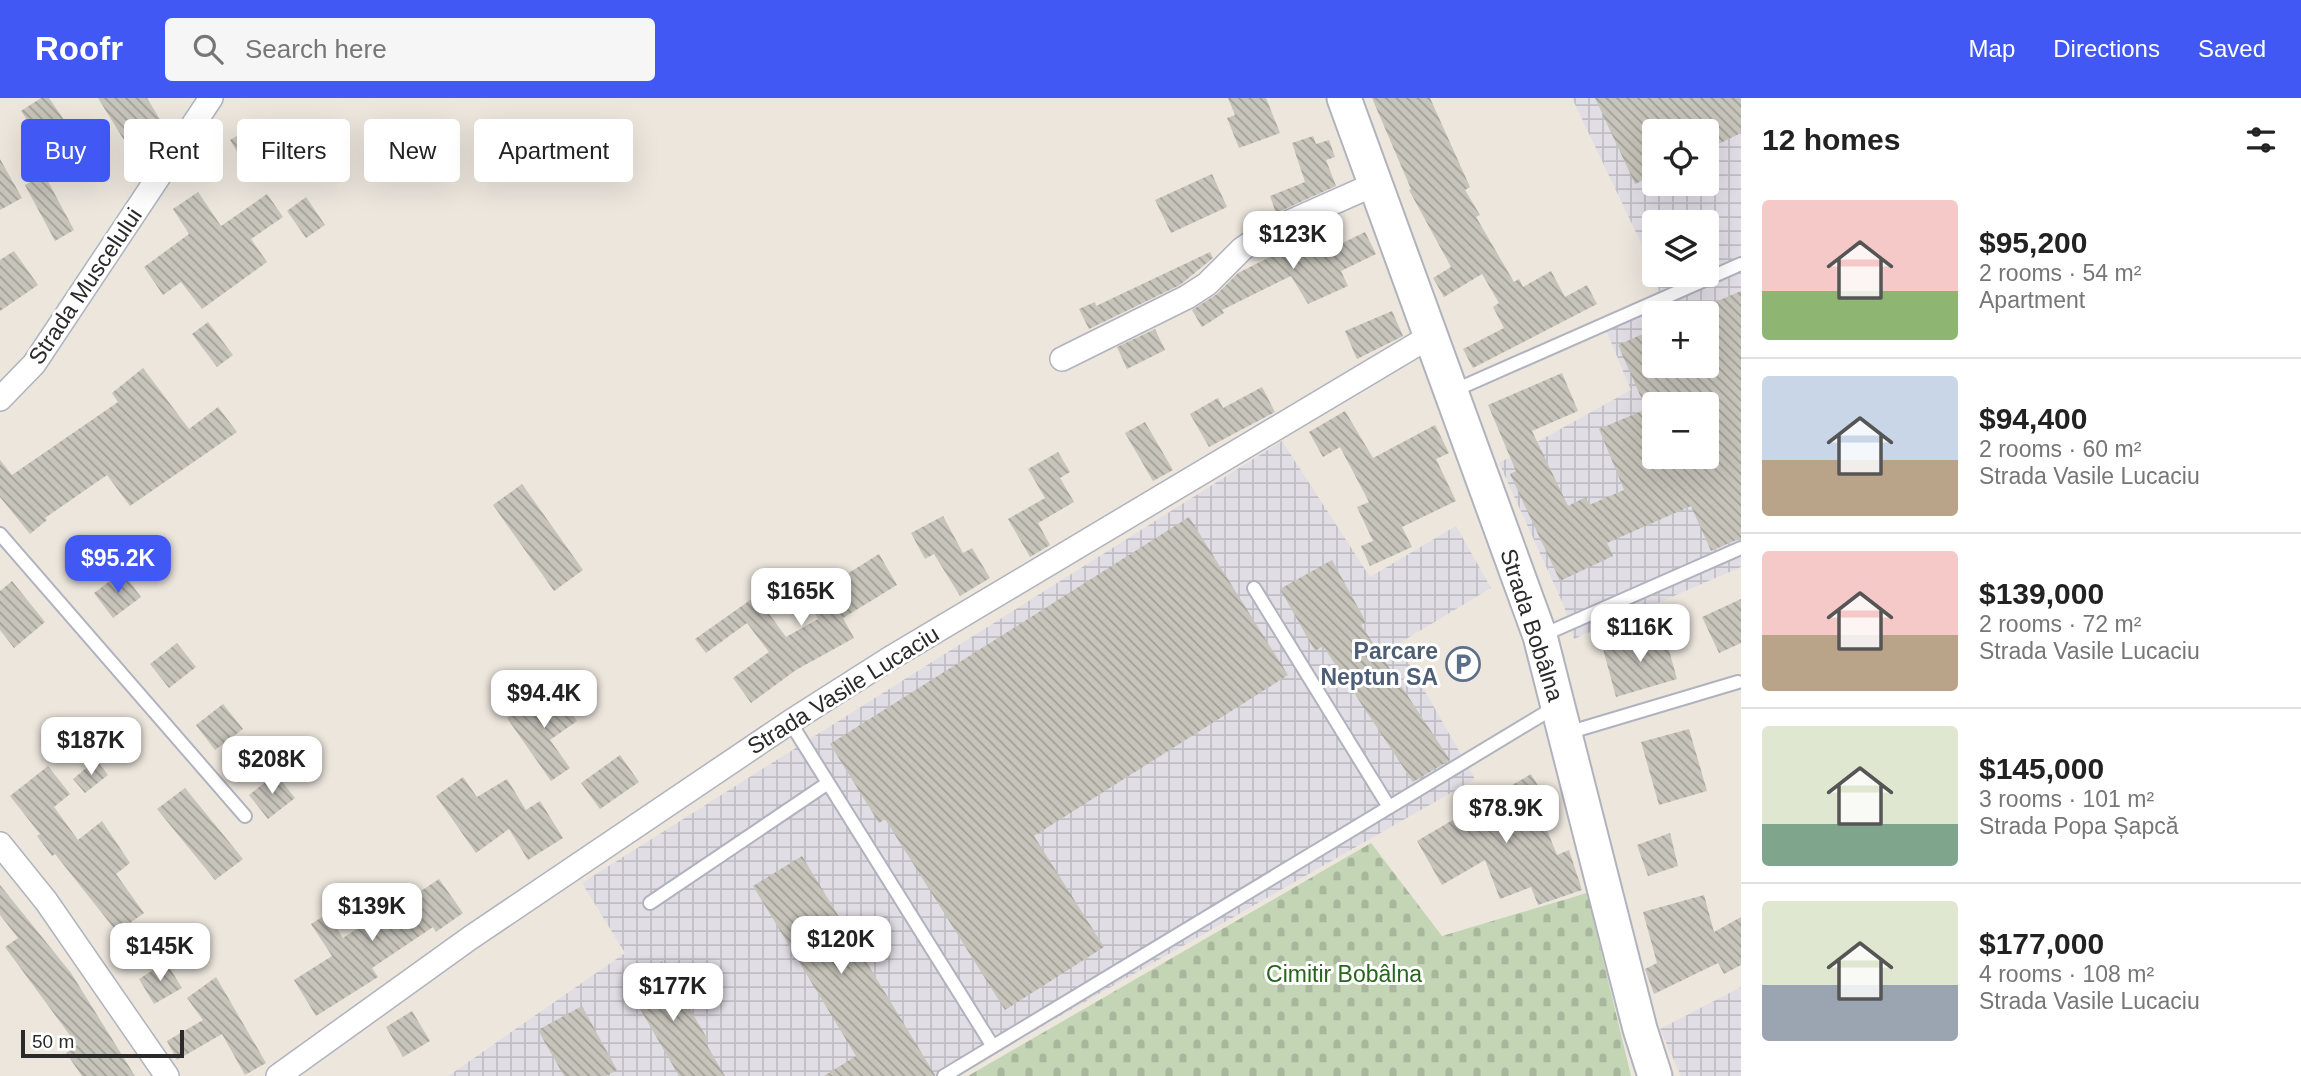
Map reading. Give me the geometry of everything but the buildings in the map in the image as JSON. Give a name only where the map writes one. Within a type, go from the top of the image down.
[{"type":"main road","name":"Strada Bobâlna","points":[[1344,98],[1539,636],[1640,1029],[1655,1076]]},
{"type":"street","name":"Strada Muscelului","points":[[0,399],[34,364],[211,98]]},
{"type":"street","points":[[1062,359],[1208,284],[1242,249],[1267,232],[1375,184]]},
{"type":"street","name":"Strada Vasile Lucaciu","points":[[278,1076],[470,938],[790,722],[889,659],[1429,337]]},
{"type":"street","points":[[0,844],[46,901],[167,1076]]},
{"type":"lane","points":[[1449,392],[1601,323],[1741,264]]},
{"type":"lane","points":[[0,534],[245,816]]},
{"type":"lane","points":[[1539,636],[1741,548]]},
{"type":"lane","points":[[1254,588],[1389,807]]},
{"type":"lane","points":[[944,1076],[1389,807],[1561,719],[1738,682]]},
{"type":"lane","points":[[790,722],[992,1045]]},
{"type":"lane","points":[[650,903],[828,783]]},
{"type":"shaded area","points":[[1572,98],[1741,98],[1741,567],[1574,639],[1564,606],[1499,463],[1631,390],[1606,330],[1642,313],[1642,378],[1719,378],[1719,301],[1660,301],[1658,287],[1719,287],[1719,210],[1642,210],[1642,245]]},
{"type":"shaded area","points":[[1282,441],[1370,577],[1456,526],[1491,588],[1401,642],[1402,651],[1475,779],[955,1076],[448,1076],[625,953],[582,883]]},
{"type":"shaded area","points":[[1741,987],[1741,1076],[1681,1076],[1660,1029]]},
{"type":"green space","name":"Cimitir Bobâlna","points":[[1371,843],[1442,936],[1587,893],[1631,1076],[968,1076]]},
{"type":"place","name":"Parcare Neptun SA","points":[[1463,664]]}]
